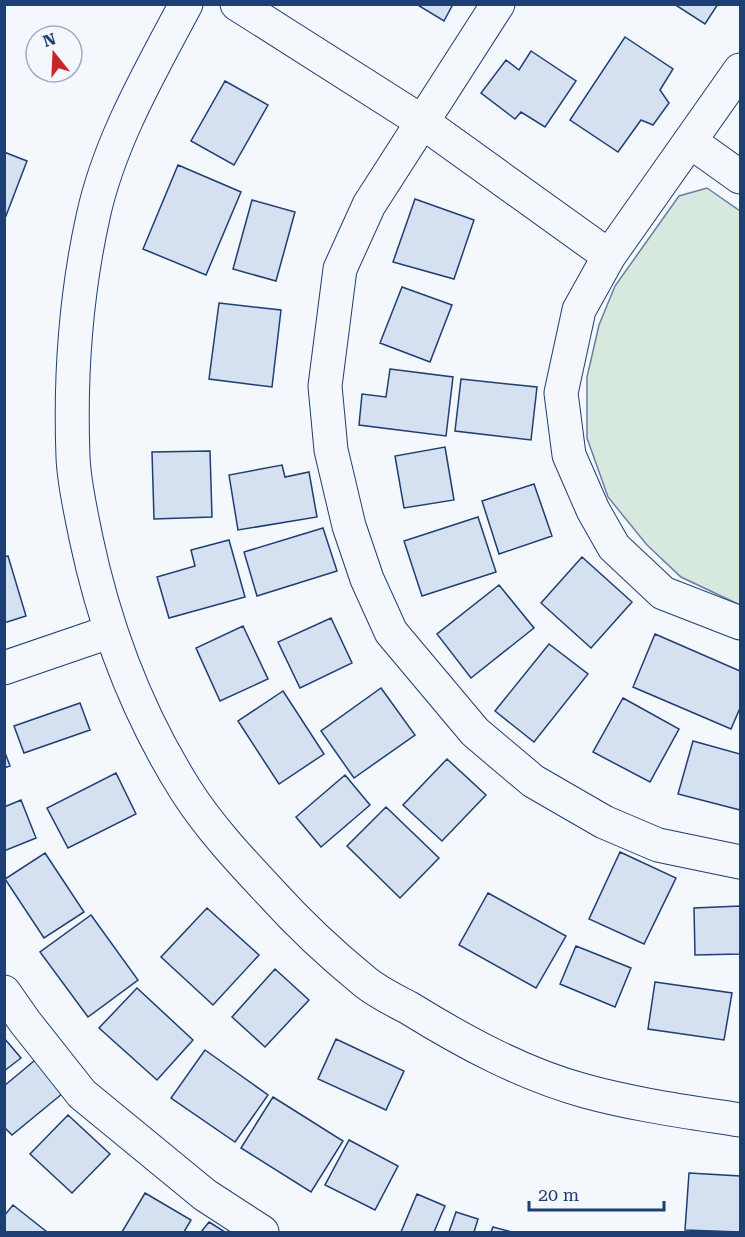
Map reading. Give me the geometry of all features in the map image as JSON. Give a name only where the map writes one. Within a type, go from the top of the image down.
[{"type":"street","points":[[186,4],[142,88],[114,150],[93,214],[82,281],[73,400],[73,460],[88,547],[109,632],[159,742],[185,789],[212,828],[287,911],[367,984],[484,1051],[531,1072],[584,1091],[667,1109],[741,1120]]},
{"type":"street","points":[[237,4],[421,121],[609,256]]},
{"type":"street","points":[[498,4],[369,205],[340,269],[325,386],[331,450],[349,526],[367,579],[391,632],[433,685],[475,732],[532,781],[604,822],[658,845],[741,862]]},
{"type":"street","points":[[741,70],[609,256],[579,310],[561,393],[569,454],[593,510],[614,547],[663,593],[741,623]]},
{"type":"street","points":[[691,142],[741,177]]},
{"type":"street","points":[[4,668],[109,632]]},
{"type":"street","points":[[4,992],[82,1094],[205,1195],[262,1233]]},
{"type":"shaded area","points":[[707,188],[740,211],[740,605],[681,577],[647,545],[608,497],[587,438],[587,377],[599,325],[615,286],[679,196]]},
{"type":"building","points":[[416,4],[453,4],[444,21]]},
{"type":"building","points":[[674,4],[718,4],[705,24]]},
{"type":"building","points":[[625,37],[673,69],[660,90],[669,103],[653,125],[641,120],[618,152],[570,120]]},
{"type":"building","points":[[531,51],[576,81],[545,127],[521,112],[515,119],[481,93],[506,60],[519,70]]},
{"type":"building","points":[[225,81],[268,105],[234,165],[191,141]]},
{"type":"building","points":[[4,152],[27,161],[4,221]]},
{"type":"building","points":[[178,165],[241,192],[206,275],[143,249]]},
{"type":"building","points":[[415,199],[474,220],[454,279],[393,262]]},
{"type":"building","points":[[252,200],[295,212],[276,281],[233,269]]},
{"type":"building","points":[[402,287],[452,305],[430,362],[380,343]]},
{"type":"building","points":[[219,303],[281,310],[272,387],[209,379]]},
{"type":"building","points":[[390,369],[453,377],[446,436],[359,425],[362,394],[386,397]]},
{"type":"building","points":[[461,379],[537,387],[531,440],[455,431]]},
{"type":"building","points":[[445,447],[454,500],[404,508],[395,456]]},
{"type":"building","points":[[210,451],[212,517],[154,519],[152,452]]},
{"type":"building","points":[[282,465],[285,477],[309,472],[317,517],[238,530],[229,475]]},
{"type":"building","points":[[534,484],[552,536],[499,554],[482,501]]},
{"type":"building","points":[[478,517],[496,572],[422,596],[404,541]]},
{"type":"building","points":[[323,528],[337,571],[257,596],[244,552]]},
{"type":"building","points":[[229,540],[245,597],[169,618],[157,577],[195,566],[191,550]]},
{"type":"building","points":[[8,556],[26,616],[4,623],[4,557]]},
{"type":"building","points":[[582,557],[632,602],[591,648],[541,603]]},
{"type":"building","points":[[499,585],[534,628],[471,678],[437,634]]},
{"type":"building","points":[[331,618],[352,663],[300,688],[278,642]]},
{"type":"building","points":[[243,626],[268,679],[220,701],[196,648]]},
{"type":"building","points":[[655,634],[740,671],[740,708],[731,729],[633,687]]},
{"type":"building","points":[[549,644],[588,674],[534,742],[495,711]]},
{"type":"building","points":[[381,688],[415,735],[354,778],[321,731]]},
{"type":"building","points":[[283,691],[324,754],[279,784],[238,721]]},
{"type":"building","points":[[623,698],[679,729],[650,782],[593,752]]},
{"type":"building","points":[[80,703],[90,730],[24,753],[14,726]]},
{"type":"building","points":[[693,741],[740,754],[740,810],[678,794]]},
{"type":"building","points":[[4,750],[10,766],[4,768]]},
{"type":"building","points":[[447,759],[486,795],[442,841],[403,805]]},
{"type":"building","points":[[116,773],[136,814],[68,848],[47,808]]},
{"type":"building","points":[[345,775],[370,805],[321,847],[296,817]]},
{"type":"building","points":[[21,800],[36,838],[4,851],[4,807]]},
{"type":"building","points":[[386,807],[439,858],[400,898],[347,846]]},
{"type":"building","points":[[620,852],[676,878],[644,944],[589,919]]},
{"type":"building","points":[[45,853],[84,912],[44,938],[5,879]]},
{"type":"building","points":[[488,893],[566,936],[536,988],[459,945]]},
{"type":"building","points":[[740,906],[740,954],[695,955],[694,908]]},
{"type":"building","points":[[207,908],[259,955],[213,1005],[161,957]]},
{"type":"building","points":[[91,915],[138,980],[88,1017],[40,952]]},
{"type":"building","points":[[576,946],[631,968],[615,1007],[560,984]]},
{"type":"building","points":[[275,969],[309,1000],[265,1047],[232,1017]]},
{"type":"building","points":[[655,982],[732,993],[724,1040],[648,1029]]},
{"type":"building","points":[[137,988],[193,1040],[157,1080],[99,1028]]},
{"type":"building","points":[[4,1038],[21,1058],[4,1071]]},
{"type":"building","points":[[336,1039],[404,1071],[386,1110],[318,1079]]},
{"type":"building","points":[[205,1050],[268,1095],[235,1142],[171,1098]]},
{"type":"building","points":[[40,1056],[68,1089],[12,1135],[4,1127],[4,1086]]},
{"type":"building","points":[[273,1097],[343,1141],[311,1192],[241,1148]]},
{"type":"building","points":[[68,1115],[110,1154],[72,1193],[30,1154]]},
{"type":"building","points":[[349,1140],[398,1166],[375,1210],[325,1185]]},
{"type":"building","points":[[689,1173],[740,1176],[740,1232],[685,1230]]},
{"type":"building","points":[[145,1193],[191,1220],[184,1232],[122,1232]]},
{"type":"building","points":[[417,1194],[445,1206],[434,1232],[401,1232]]},
{"type":"building","points":[[13,1205],[47,1232],[4,1232],[4,1216]]},
{"type":"building","points":[[456,1212],[478,1219],[474,1232],[449,1232]]},
{"type":"building","points":[[209,1222],[225,1232],[201,1232]]},
{"type":"building","points":[[493,1227],[512,1232],[491,1232]]}]
